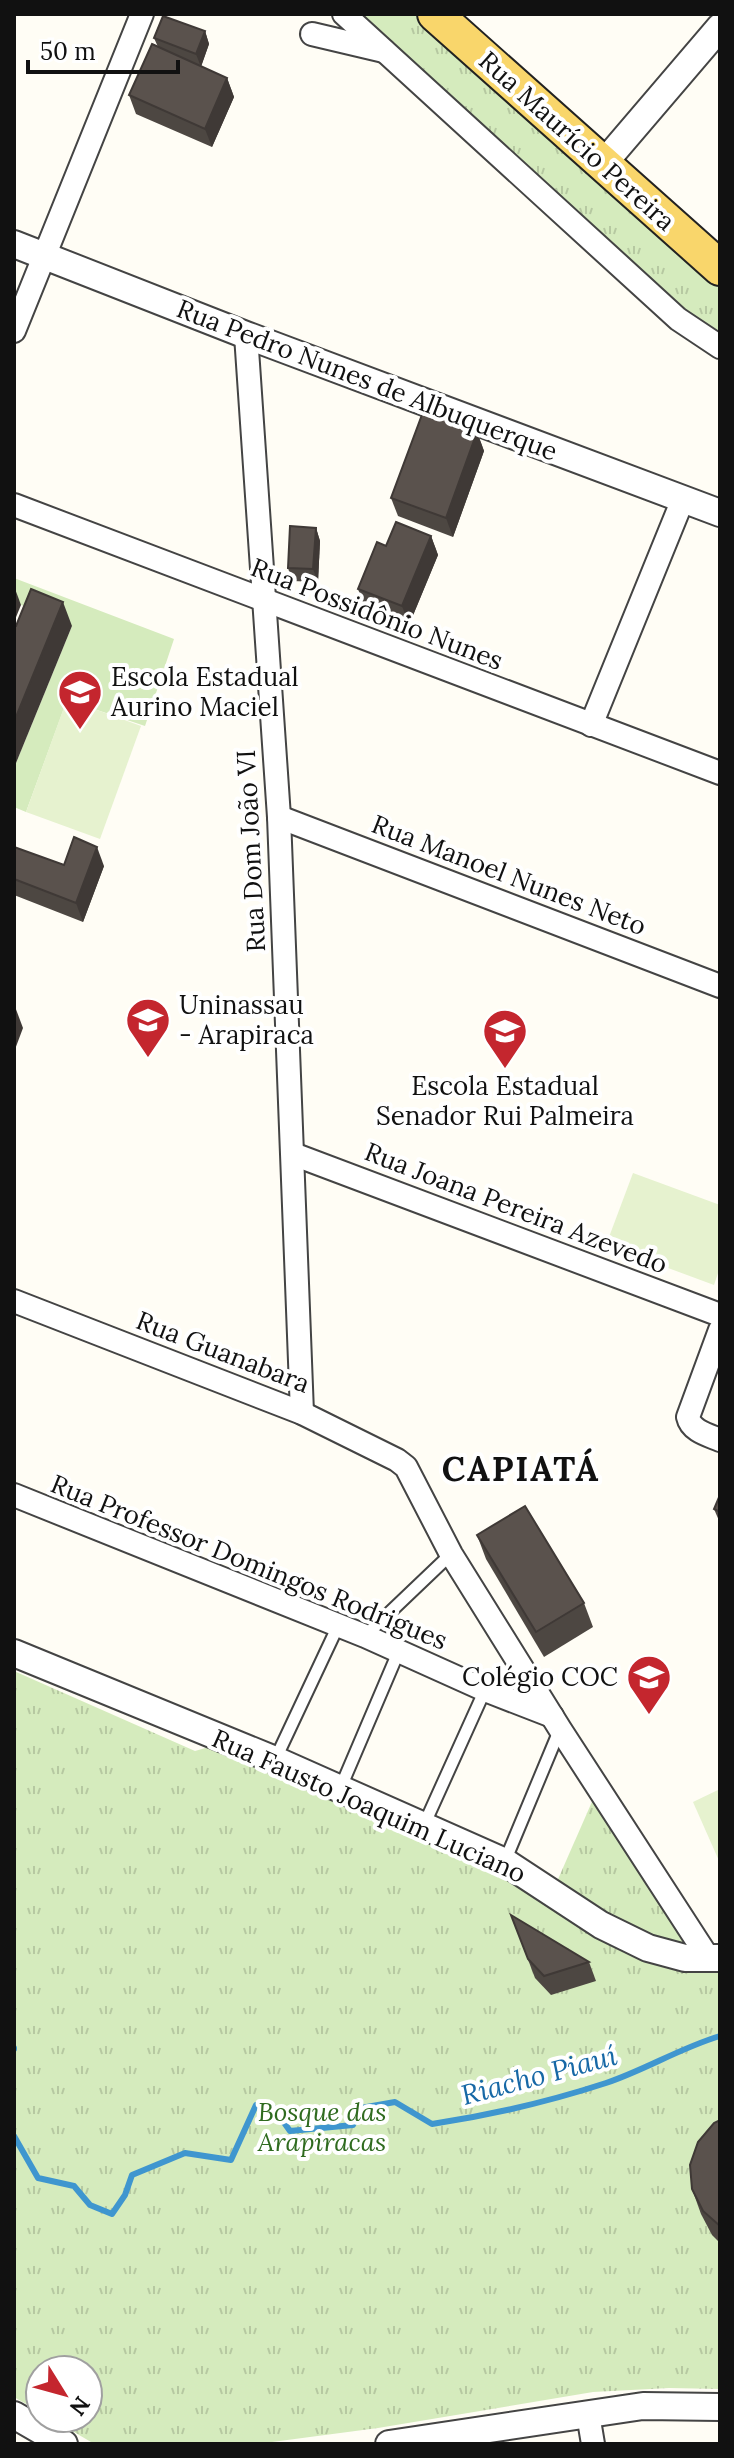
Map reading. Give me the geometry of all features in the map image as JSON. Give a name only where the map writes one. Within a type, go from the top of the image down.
[{"type":"main road","name":"Rua Maurício Pereira","points":[[435,14],[720,268]]},
{"type":"street","points":[[14,331],[142,14]]},
{"type":"street","points":[[344,14],[678,319],[720,347]]},
{"type":"street","points":[[603,164],[720,27]]},
{"type":"street","points":[[312,34],[385,51]]},
{"type":"street","name":"Rua Pedro Nunes de Albuquerque","points":[[14,244],[246,335],[720,513]]},
{"type":"street","name":"Rua Dom João VI","points":[[246,335],[279,817],[302,1413]]},
{"type":"street","points":[[591,725],[683,499]]},
{"type":"street","name":"Rua Possidônio Nunes","points":[[14,505],[720,773]]},
{"type":"street","name":"Rua Manoel Nunes Neto","points":[[279,817],[720,986]]},
{"type":"street","name":"Rua Joana Pereira Azevedo","points":[[293,1154],[720,1315]]},
{"type":"street","name":"Rua Guanabara","points":[[14,1301],[302,1413],[397,1460],[406,1467],[451,1554]]},
{"type":"street","points":[[720,1330],[688,1417],[688,1422],[696,1430],[720,1440]]},
{"type":"street","name":"Rua Professor Domingos Rodrigues","points":[[14,1495],[365,1636],[556,1723]]},
{"type":"street","points":[[451,1554],[556,1723],[714,1958]]},
{"type":"street","name":"Rua Fausto Joaquim Luciano","points":[[14,1653],[275,1760],[505,1862],[601,1925],[648,1948],[685,1958],[714,1958]]},
{"type":"street","points":[[389,2444],[643,2406],[720,2407]]},
{"type":"street","points":[[588,2414],[593,2444]]},
{"type":"street","points":[[14,2415],[64,2444]]},
{"type":"lane","points":[[365,1636],[451,1554]]},
{"type":"lane","points":[[275,1760],[338,1626]]},
{"type":"lane","points":[[340,1790],[398,1653]]},
{"type":"lane","points":[[424,1826],[485,1690]]},
{"type":"lane","points":[[505,1862],[556,1723]]},
{"type":"green space","points":[[344,14],[435,14],[720,268],[720,347]]},
{"type":"green space","points":[[14,578],[174,639],[145,726],[67,700],[26,812],[14,807],[14,768],[72,626],[14,602]]},
{"type":"green space","points":[[67,699],[141,726],[100,839],[26,812]]},
{"type":"green space","points":[[633,1173],[720,1205],[720,1267],[714,1285],[606,1245]]},
{"type":"green space","name":"Bosque das Arapiracas","points":[[14,1671],[195,1751],[209,1747],[720,1967],[720,2389],[593,2392],[378,2428],[257,2444],[104,2444],[91,2442],[77,2434],[104,2434],[104,2354],[24,2354],[24,2403],[14,2397]]},
{"type":"green space","points":[[598,1788],[709,1959],[685,1958],[552,1893]]},
{"type":"green space","points":[[720,1789],[720,1863],[693,1802]]},
{"type":"building","points":[[163,16],[205,31],[196,54],[154,38]]},
{"type":"building","points":[[152,44],[227,78],[205,129],[129,95]]},
{"type":"building","points":[[423,412],[477,432],[446,518],[391,498]]},
{"type":"building","points":[[396,522],[431,536],[402,606],[358,589],[377,542],[386,546]]},
{"type":"building","points":[[290,526],[316,528],[313,569],[288,568]]},
{"type":"building","points":[[31,589],[63,602],[14,722],[14,626]]},
{"type":"building","points":[[74,837],[97,847],[76,903],[14,879],[14,847],[64,865]]},
{"type":"building","points":[[720,1495],[720,1512],[714,1509]]},
{"type":"building","points":[[525,1506],[584,1603],[536,1632],[477,1535]]},
{"type":"building","points":[[511,1915],[589,1962],[544,1976],[528,1959]]},
{"type":"building","points":[[720,2120],[720,2226],[703,2211],[692,2189],[690,2165],[698,2142]]},
{"type":"waterway","name":"Riacho Piauí","points":[[14,2136],[38,2178],[74,2186],[90,2205],[112,2214],[125,2195],[132,2175],[185,2153],[231,2160],[256,2105],[273,2107],[290,2131],[353,2125],[361,2108],[395,2102],[432,2124],[519,2107],[584,2090],[720,2036]]},
{"type":"place","name":"Escola Estadual Aurino Maciel","points":[[80,731]]},
{"type":"place","name":"Uninassau - Arapiraca","points":[[148,1059]]},
{"type":"place","name":"Escola Estadual Senador Rui Palmeira","points":[[505,1070]]},
{"type":"place","name":"Colégio COC","points":[[649,1716]]},
{"type":"district","name":"CAPIATÁ","points":[[521,1469]]}]
